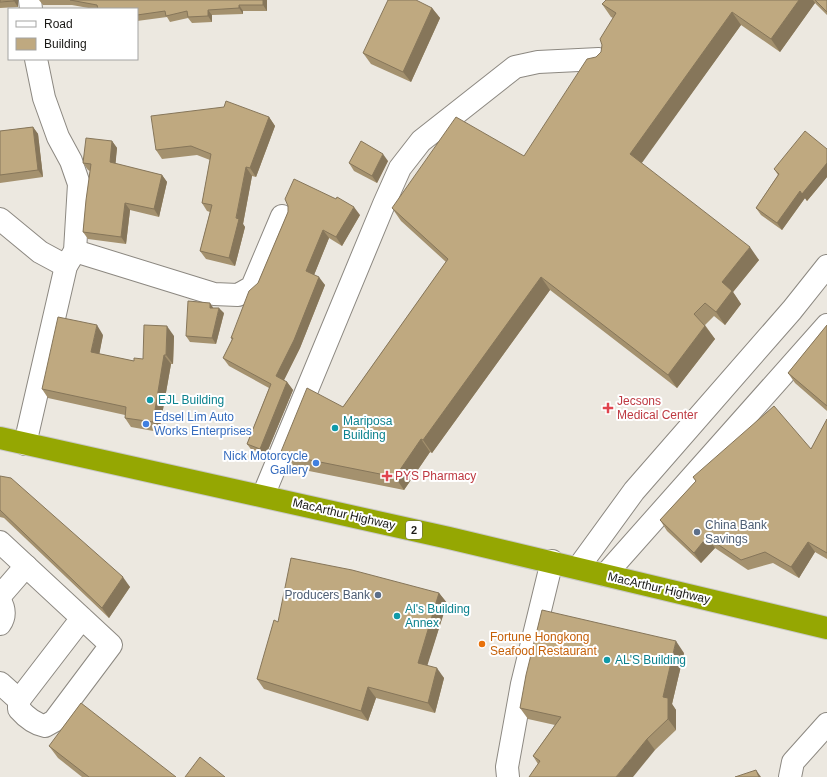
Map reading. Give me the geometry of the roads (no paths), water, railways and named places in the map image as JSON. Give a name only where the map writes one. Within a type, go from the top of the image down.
[{"type":"highway","name":"MacArthur Highway","points":[[0,438],[552,562],[827,628]]},
{"type":"street","points":[[263,496],[400,168],[422,141],[515,67],[538,62],[599,59]]},
{"type":"street","points":[[25,444],[71,258],[79,184],[71,161],[58,137],[46,104],[36,60]]},
{"type":"street","points":[[0,219],[40,252],[71,258],[214,294],[238,295],[252,287],[282,216]]},
{"type":"street","points":[[578,568],[634,491],[792,310],[827,266]]},
{"type":"street","points":[[605,575],[827,325]]},
{"type":"street","points":[[0,542],[26,566],[82,618],[111,645],[54,721],[45,726],[38,724],[23,714],[19,709],[19,700],[82,618]]},
{"type":"street","points":[[508,777],[507,767],[522,684],[552,562]]},
{"type":"street","points":[[0,596],[26,566]]},
{"type":"street","points":[[0,601],[4,609],[4,616],[0,624]]},
{"type":"street","points":[[0,683],[19,700]]},
{"type":"street","points":[[790,777],[793,762],[827,724]]},
{"type":"place","name":"EJL Building","points":[[150,400]]},
{"type":"place","name":"Jecsons Medical Center","points":[[608,408]]},
{"type":"place","name":"Edsel Lim Auto Works Enterprises","points":[[146,424]]},
{"type":"place","name":"Mariposa Building","points":[[335,428]]},
{"type":"place","name":"Nick Motorcycle Gallery","points":[[316,463]]},
{"type":"place","name":"PYS Pharmacy","points":[[387,476]]},
{"type":"place","name":"China Bank Savings","points":[[697,532]]},
{"type":"place","name":"Producers Bank","points":[[378,595]]},
{"type":"place","name":"Al's Building Annex","points":[[397,616]]},
{"type":"place","name":"Fortune Hongkong Seafood Restaurant","points":[[482,644]]},
{"type":"place","name":"AL'S Building","points":[[607,660]]}]
